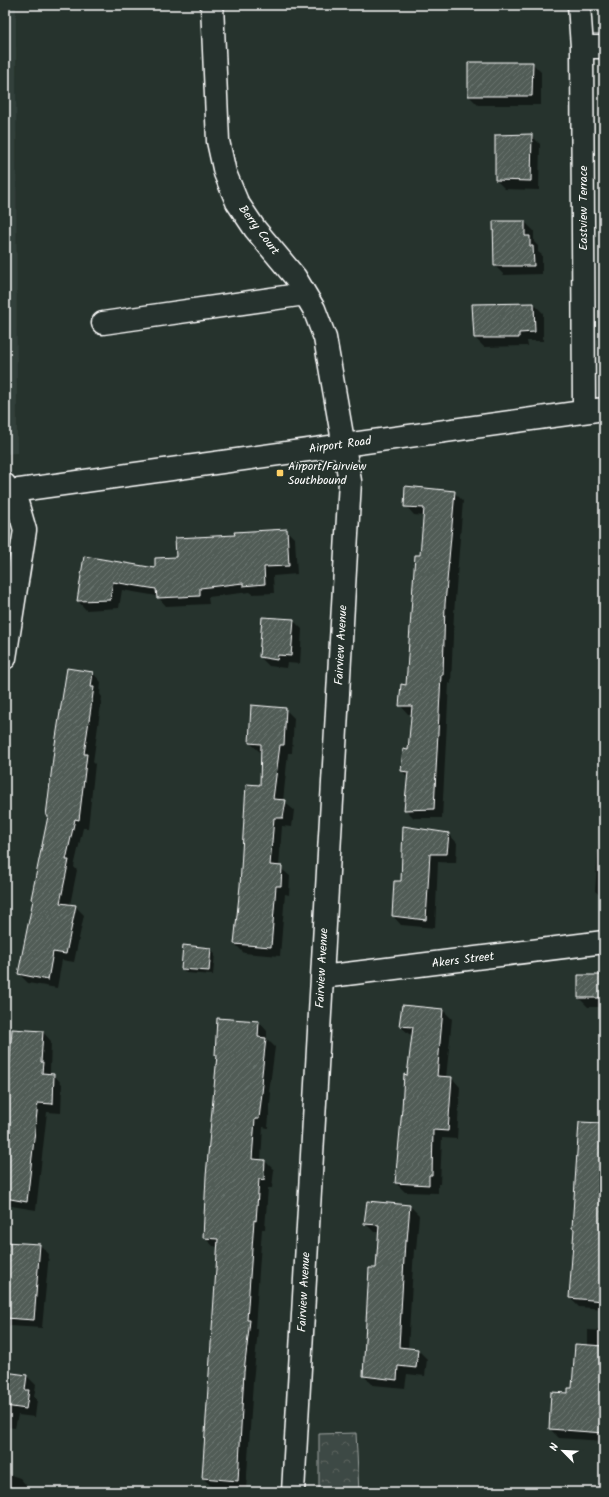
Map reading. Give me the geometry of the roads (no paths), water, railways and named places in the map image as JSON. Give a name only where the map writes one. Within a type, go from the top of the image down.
[{"type":"street","name":"Berry Court","points":[[212,5],[218,141],[225,173],[237,202],[255,229],[295,277],[314,309],[325,338],[344,445]]},
{"type":"street","name":"Eastview Terrace","points":[[580,5],[594,410]]},
{"type":"street","points":[[582,47],[604,47]]},
{"type":"street","points":[[103,323],[304,294]]},
{"type":"street","name":"Airport Road","points":[[7,490],[594,410]]},
{"type":"street","name":"Fairview Avenue","points":[[293,1492],[350,481],[344,445]]},
{"type":"street","points":[[5,658],[25,530],[21,511],[7,490]]},
{"type":"street","name":"Akers Street","points":[[322,977],[604,942]]},
{"type":"place","name":"Airport/Fairview Southbound","points":[[280,473]]}]
